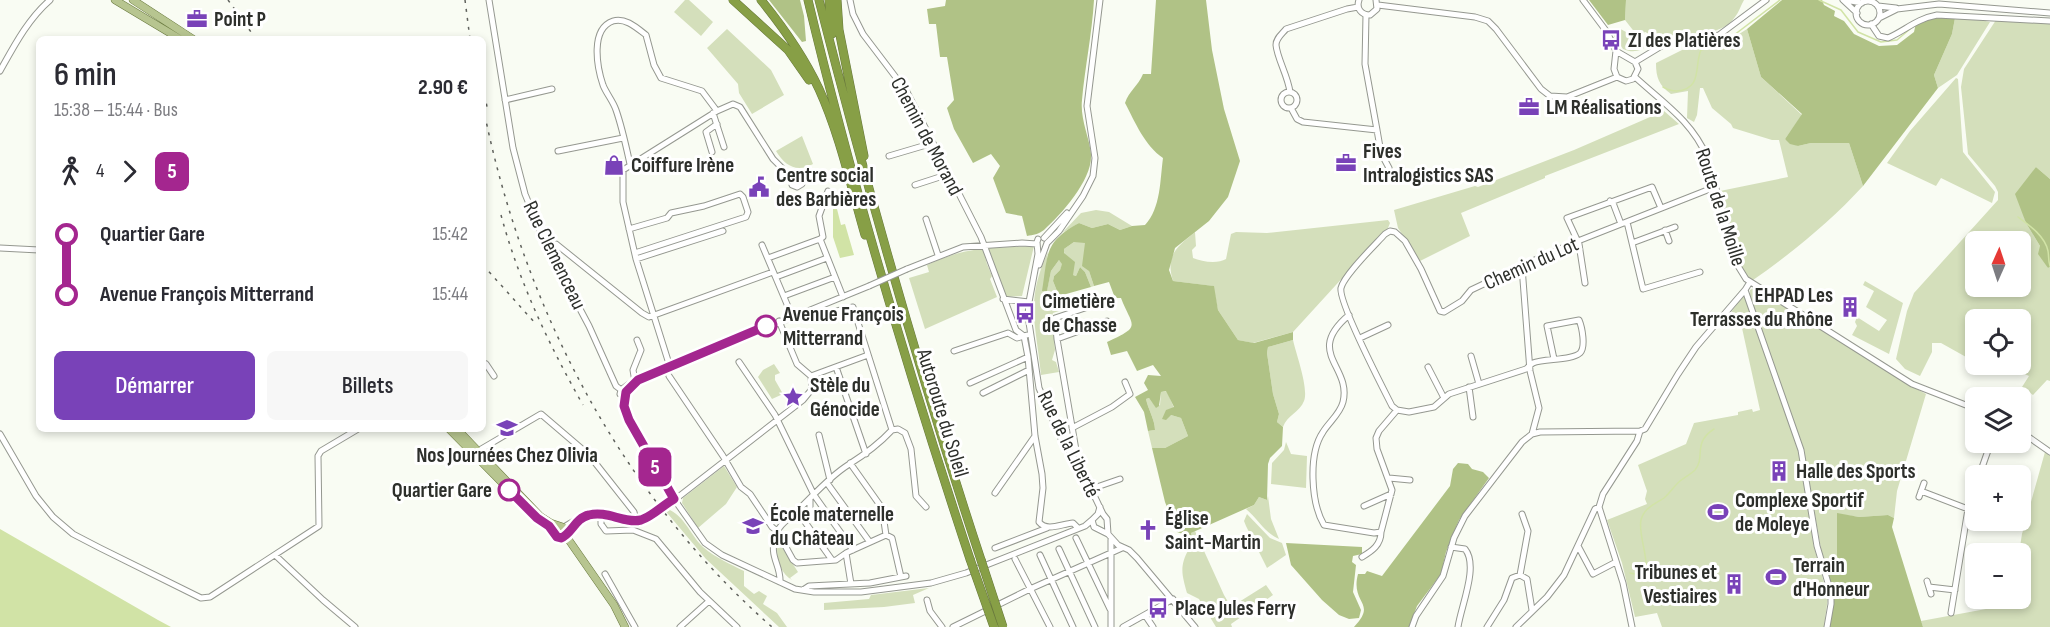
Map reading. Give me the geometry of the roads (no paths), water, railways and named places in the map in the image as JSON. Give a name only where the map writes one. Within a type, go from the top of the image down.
[{"type":"highway","points":[[733,0],[793,56],[831,121]]},
{"type":"highway","points":[[761,0],[798,52],[819,89],[867,239],[878,264]]},
{"type":"highway","name":"Autoroute du Soleil","points":[[808,0],[836,113],[878,264],[970,559],[994,627]]},
{"type":"highway","name":"Autoroute du Soleil","points":[[819,0],[872,198],[953,474],[1003,627]]},
{"type":"highway","points":[[829,0],[836,68]]},
{"type":"highway","points":[[837,0],[839,30],[872,198]]},
{"type":"main road","points":[[115,0],[181,36]]},
{"type":"main road","points":[[133,0],[182,36]]},
{"type":"main road","points":[[452,432],[537,512]]},
{"type":"main road","points":[[459,432],[474,451],[537,518],[562,532]]},
{"type":"main road","points":[[524,505],[537,512],[562,532],[614,605],[625,627]]},
{"type":"street","points":[[0,71],[25,29],[44,3],[50,0]]},
{"type":"street","name":"Rue Clemenceau","points":[[489,0],[513,148],[525,194],[545,243],[589,326],[616,386],[623,391]]},
{"type":"street","name":"Chemin de Morand","points":[[850,0],[852,14],[863,34],[907,92],[984,244],[1016,330],[1023,336],[1028,357],[1035,436],[1043,488],[1039,522],[1041,526],[1048,528]]},
{"type":"street","points":[[1100,0],[1087,106],[1094,167],[1090,183],[1073,208],[1042,242],[984,244],[963,247],[938,255],[843,297],[635,382],[623,391],[620,403],[674,499],[702,539],[713,549],[780,582],[803,590],[861,592],[931,583],[966,573],[1078,528],[1093,524],[1104,528]]},
{"type":"street","points":[[1290,92],[1289,82],[1276,45],[1280,36],[1286,29],[1359,3],[1362,13],[1366,15],[1373,14],[1377,3],[1475,17],[1488,21],[1541,89],[1550,96],[1567,97],[1617,77],[1626,81],[1635,77],[1638,69],[1635,62],[1616,51],[1607,32],[1583,0]]},
{"type":"street","points":[[1635,62],[1668,42],[1707,38],[1719,34],[1766,0]]},
{"type":"street","points":[[1844,0],[1872,1],[1878,6],[1897,9],[1950,4],[2050,13]]},
{"type":"street","points":[[1844,0],[1857,13],[1860,21],[1871,24],[1879,36],[1888,38],[1913,23],[1937,15],[2050,21]]},
{"type":"street","points":[[1857,13],[1864,2]]},
{"type":"street","points":[[1878,6],[1879,18]]},
{"type":"street","points":[[1871,24],[1897,9]]},
{"type":"street","points":[[1366,15],[1365,64],[1381,153],[1389,168]]},
{"type":"street","points":[[630,164],[615,109],[604,86],[598,64],[599,35],[605,26],[615,20],[628,22],[646,35],[654,65],[661,78],[702,91],[715,112],[724,147]]},
{"type":"street","points":[[1616,51],[1614,65],[1617,77]]},
{"type":"street","points":[[1614,65],[1624,57]]},
{"type":"street","name":"Route de la Moille","points":[[1635,77],[1682,118],[1695,134],[1707,157],[1738,266],[1743,276],[1912,384],[1965,405]]},
{"type":"street","points":[[505,100],[552,89]]},
{"type":"street","points":[[1291,108],[1297,100],[1296,95],[1290,92],[1284,93],[1281,100],[1286,107],[1291,108],[1297,119],[1303,122],[1377,130]]},
{"type":"street","points":[[670,368],[635,256],[623,202],[621,174],[625,167],[729,104],[736,104],[773,159],[791,177]]},
{"type":"street","points":[[712,152],[706,132],[717,124]]},
{"type":"street","points":[[558,151],[623,138]]},
{"type":"street","points":[[889,156],[933,143]]},
{"type":"street","points":[[915,185],[949,174]]},
{"type":"street","points":[[1585,283],[1578,241],[1567,218],[1652,186],[1661,208]]},
{"type":"street","name":"Chemin du Lot","points":[[1349,315],[1341,295],[1344,281],[1385,234],[1392,231],[1397,232],[1405,241],[1440,311],[1444,312],[1462,301],[1471,290],[1578,241],[1715,187]]},
{"type":"street","points":[[768,258],[823,237],[819,216],[828,191]]},
{"type":"street","points":[[629,229],[666,218],[671,213],[680,210],[704,206],[740,194],[748,212],[746,217],[635,256]]},
{"type":"street","points":[[1610,201],[1624,223],[1632,243],[1643,289],[1700,272]]},
{"type":"street","points":[[926,219],[938,255]]},
{"type":"street","points":[[1632,243],[1675,227]]},
{"type":"street","points":[[635,256],[723,231]]},
{"type":"street","points":[[1665,231],[1669,241]]},
{"type":"street","points":[[820,239],[843,297]]},
{"type":"street","name":"Rue de la Liberté","points":[[1042,242],[1029,302],[1030,334],[1041,395],[1071,454],[1081,468],[1100,507],[1100,514],[1108,521],[1104,528],[1110,537],[1111,627]]},
{"type":"street","points":[[545,243],[556,244],[650,317],[827,258]]},
{"type":"street","points":[[762,245],[792,316]]},
{"type":"street","points":[[0,248],[36,250]]},
{"type":"street","points":[[1522,267],[1530,366],[1539,408],[1532,434]]},
{"type":"street","points":[[784,296],[835,277]]},
{"type":"street","points":[[1412,627],[1416,616],[1443,576],[1461,522],[1522,442],[1532,434],[1544,432],[1640,431],[1645,429],[1696,347],[1750,282]]},
{"type":"street","points":[[1745,290],[1801,450],[1817,546],[1830,593],[1831,604],[1827,627]]},
{"type":"street","points":[[1003,299],[1029,302]]},
{"type":"street","points":[[837,311],[853,306],[892,430]]},
{"type":"street","points":[[1071,454],[1076,450],[1055,318],[1088,307]]},
{"type":"street","points":[[1381,532],[1374,533],[1324,525],[1313,488],[1313,469],[1318,441],[1341,409],[1344,399],[1343,388],[1330,350],[1330,341],[1333,333],[1349,315],[1392,406],[1397,410],[1409,412],[1434,407],[1449,394],[1533,363],[1554,359],[1581,352],[1583,342],[1579,320],[1547,326],[1554,359]]},
{"type":"street","points":[[562,532],[579,519],[591,514],[636,520],[649,516],[724,461],[809,393],[812,386],[811,376],[797,364],[780,321]]},
{"type":"street","points":[[1057,339],[1107,321]]},
{"type":"street","points":[[1360,338],[1388,325]]},
{"type":"street","points":[[954,351],[1008,333],[1017,338],[1030,334]]},
{"type":"street","points":[[635,382],[633,370],[641,350],[637,340]]},
{"type":"street","points":[[811,376],[868,356]]},
{"type":"street","points":[[1471,356],[1479,384]]},
{"type":"street","points":[[970,383],[1028,357]]},
{"type":"street","points":[[739,362],[777,420],[812,497],[853,550]]},
{"type":"street","points":[[486,365],[494,376]]},
{"type":"street","points":[[836,367],[866,454]]},
{"type":"street","points":[[1428,367],[1444,398]]},
{"type":"street","points":[[984,393],[1029,370]]},
{"type":"street","points":[[669,376],[741,487],[750,494],[797,563],[832,560],[869,541],[886,535],[892,538],[903,576],[870,583],[809,586],[803,590]]},
{"type":"street","points":[[1072,428],[1112,408],[1130,394],[1125,382]]},
{"type":"street","points":[[1469,387],[1473,417]]},
{"type":"street","points":[[623,391],[624,406],[629,420]]},
{"type":"street","points":[[1362,557],[1381,539],[1392,485],[1377,449],[1376,438],[1379,431],[1397,410]]},
{"type":"street","points":[[474,451],[538,415],[544,415],[601,469],[634,512],[636,520]]},
{"type":"street","points":[[780,582],[773,555],[777,531],[828,482],[850,463],[866,454],[892,430],[898,429],[905,433],[911,449],[916,496],[926,507]]},
{"type":"street","points":[[1516,627],[1547,597],[1564,575],[1598,509],[1603,494],[1637,441],[1640,431]]},
{"type":"street","points":[[0,434],[36,496],[73,534],[201,598],[210,597],[319,526],[318,456],[353,432]]},
{"type":"street","points":[[819,435],[828,482],[869,541]]},
{"type":"street","points":[[995,493],[1035,436]]},
{"type":"street","points":[[2031,439],[2050,452]]},
{"type":"street","points":[[850,463],[882,508],[886,535]]},
{"type":"street","points":[[1389,478],[1410,480]]},
{"type":"street","points":[[1091,489],[1120,479]]},
{"type":"street","points":[[1924,483],[1920,494],[1965,508]]},
{"type":"street","points":[[1364,506],[1391,494]]},
{"type":"street","points":[[812,497],[806,522],[832,560]]},
{"type":"street","points":[[1598,509],[1617,562],[1632,627]]},
{"type":"street","points":[[601,514],[602,524],[606,531],[633,530],[656,539],[709,601],[737,627]]},
{"type":"street","points":[[1093,524],[1100,514]]},
{"type":"street","points":[[1520,575],[1528,531],[1522,514]]},
{"type":"street","points":[[995,548],[1048,528],[1072,523],[1078,528]]},
{"type":"street","points":[[1951,613],[1965,528]]},
{"type":"street","points":[[1110,537],[1122,548],[1130,550],[1195,627]]},
{"type":"street","points":[[1076,538],[1111,611]]},
{"type":"street","points":[[1578,546],[1593,574],[1617,562]]},
{"type":"street","points":[[1451,547],[1465,549],[1471,569],[1458,627]]},
{"type":"street","points":[[953,627],[1030,589],[1122,548]]},
{"type":"street","points":[[1059,549],[1095,627]]},
{"type":"street","points":[[846,554],[851,584]]},
{"type":"street","points":[[275,555],[306,586],[355,627]]},
{"type":"street","points":[[1040,555],[1073,627]]},
{"type":"street","points":[[1015,559],[1050,627]]},
{"type":"street","points":[[605,574],[635,627]]},
{"type":"street","points":[[1520,575],[1527,579],[1532,610]]},
{"type":"street","points":[[1487,627],[1504,600],[1512,578],[1520,575]]},
{"type":"street","points":[[1931,594],[1928,584],[1955,590]]},
{"type":"street","points":[[1123,627],[1173,599]]},
{"type":"street","points":[[927,600],[930,611],[942,627]]},
{"type":"street","points":[[680,627],[709,601]]},
{"type":"street","points":[[1145,615],[1153,627]]},
{"type":"waterway","points":[[1663,87],[1677,91],[1691,86],[1696,75],[1701,50],[1721,45],[1780,0]]},
{"type":"waterway","points":[[1819,0],[1841,10],[1858,32],[1881,42],[1897,40],[1910,29]]},
{"type":"waterway","points":[[2018,217],[2044,240],[2050,266]]},
{"type":"waterway","points":[[1630,573],[1646,571],[1640,526],[1642,516],[1647,509],[1664,498],[1680,481],[1695,470],[1700,460],[1703,439],[1714,429]]},
{"type":"railway","points":[[228,0],[254,36]]},
{"type":"railway","points":[[465,0],[470,36]]},
{"type":"railway","points":[[486,102],[488,112]]},
{"type":"railway","points":[[486,119],[500,180],[523,252],[551,323],[585,390],[624,455],[668,517],[717,574],[772,627]]},
{"type":"railway","points":[[501,215],[508,240],[536,313],[583,405]]},
{"type":"railway","points":[[486,268],[535,323]]},
{"type":"place","name":"Point P","points":[[197,19]]},
{"type":"place","name":"ZI des Platières","points":[[1611,40]]},
{"type":"place","name":"LM Réalisations","points":[[1529,107]]},
{"type":"place","name":"Fives Intralogistics SAS","points":[[1346,163]]},
{"type":"place","name":"Coiffure Irène","points":[[614,165]]},
{"type":"place","name":"Centre social des Barbières","points":[[759,187]]},
{"type":"place","name":"EHPAD Les Terrasses du Rhône","points":[[1850,307]]},
{"type":"place","name":"Cimetière de Chasse","points":[[1025,313]]},
{"type":"place","name":"Avenue François Mitterrand","points":[[766,326]]},
{"type":"place","name":"Stèle du Génocide","points":[[793,397]]},
{"type":"place","name":"Nos Journées Chez Olivia","points":[[507,428]]},
{"type":"place","name":"Halle des Sports","points":[[1779,471]]},
{"type":"place","name":"Quartier Gare","points":[[509,490]]},
{"type":"place","name":"Complexe Sportif de Moleye","points":[[1718,512]]},
{"type":"place","name":"École maternelle du Château","points":[[753,526]]},
{"type":"place","name":"Église Saint-Martin","points":[[1148,530]]},
{"type":"place","name":"Terrain d'Honneur","points":[[1776,577]]},
{"type":"place","name":"Tribunes et Vestiaires","points":[[1734,584]]},
{"type":"place","name":"Place Jules Ferry","points":[[1158,608]]}]
